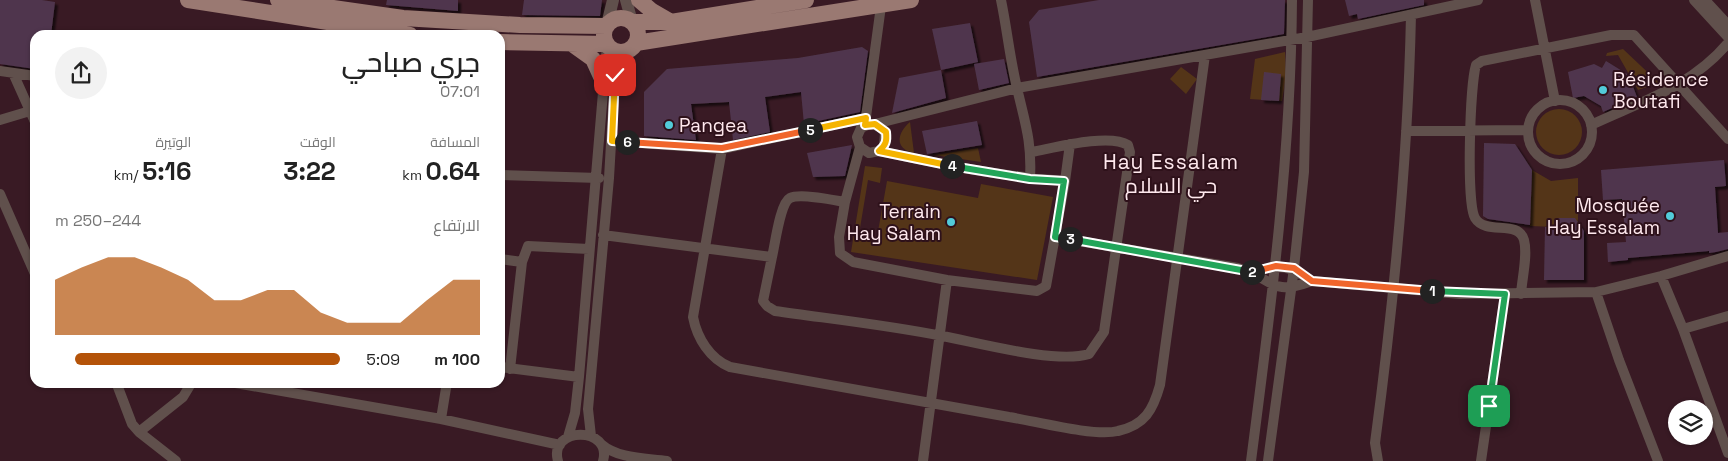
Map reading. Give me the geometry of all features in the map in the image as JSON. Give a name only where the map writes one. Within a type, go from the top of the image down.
[{"type":"main road","points":[[188,0],[331,30]]},
{"type":"main road","points":[[278,0],[403,18],[520,25],[607,26]]},
{"type":"main road","points":[[639,0],[652,11],[671,22]]},
{"type":"main road","points":[[633,22],[638,32],[636,43],[628,51],[616,52],[607,45],[604,35],[607,26],[618,18],[633,22],[671,22],[806,0]]},
{"type":"main road","points":[[636,43],[911,0]]},
{"type":"main road","points":[[505,42],[607,45]]},
{"type":"main road","points":[[572,44],[592,59],[603,81]]},
{"type":"street","points":[[607,26],[613,0]]},
{"type":"street","points":[[626,0],[633,22]]},
{"type":"street","points":[[1001,0],[1017,88],[1025,115],[1032,152],[1030,179]]},
{"type":"street","points":[[1251,461],[1286,173],[1292,0]]},
{"type":"street","points":[[1268,461],[1294,268],[1304,172],[1308,0]]},
{"type":"street","points":[[612,141],[722,148],[869,122],[1017,88],[1307,37],[1478,0]]},
{"type":"street","points":[[1536,0],[1555,101]]},
{"type":"street","points":[[1694,0],[1728,37]]},
{"type":"street","points":[[1705,0],[1728,25]]},
{"type":"street","points":[[881,6],[869,122],[857,137],[860,147],[845,202],[839,247],[840,253],[844,258],[853,262],[947,280],[1028,291],[1042,289],[1049,278],[1070,144]]},
{"type":"street","points":[[1378,461],[1375,443],[1394,288],[1406,132],[1411,15]]},
{"type":"street","points":[[1521,294],[1525,241],[1521,234],[1516,230],[1488,228],[1478,223],[1472,210],[1471,131],[1476,65],[1482,61],[1610,35],[1634,35],[1728,139]]},
{"type":"street","points":[[1591,125],[1680,85],[1708,64],[1728,43]]},
{"type":"street","points":[[568,437],[575,413],[579,377],[594,178],[607,45]]},
{"type":"street","points":[[591,436],[588,409],[612,141],[615,75],[622,52]]},
{"type":"street","points":[[722,148],[703,249],[693,317],[695,330],[719,363],[730,367],[1090,430],[1115,432],[1132,427],[1153,408],[1160,384],[1205,55]]},
{"type":"street","points":[[0,71],[30,75]]},
{"type":"street","points":[[0,120],[30,110],[13,73]]},
{"type":"street","points":[[1555,101],[1568,101],[1579,107],[1591,125],[1591,138],[1587,148],[1571,162],[1561,164],[1550,162],[1537,154],[1529,141],[1528,130],[1530,120],[1536,110],[1545,104],[1555,101]]},
{"type":"street","points":[[869,122],[886,132],[887,140],[879,151]]},
{"type":"street","points":[[1406,132],[1528,130]]},
{"type":"street","points":[[845,202],[793,196],[788,199],[783,209],[763,301],[767,306],[775,311],[941,335],[1055,356],[1079,357],[1089,354],[1104,332],[1130,152],[1128,145],[1116,140],[1070,144],[1032,152]]},
{"type":"street","points":[[860,147],[869,153],[879,151],[944,165],[1030,179],[1064,181]]},
{"type":"street","points":[[505,175],[609,178]]},
{"type":"street","points":[[0,194],[5,221],[30,265]]},
{"type":"street","points":[[603,235],[772,257]]},
{"type":"street","points":[[1055,237],[1178,257],[1254,272],[1273,286],[1291,288],[1312,281],[1460,294],[1596,292],[1661,276],[1728,256]]},
{"type":"street","points":[[579,377],[505,368],[522,262],[528,246],[589,249]]},
{"type":"street","points":[[505,260],[522,262]]},
{"type":"street","points":[[1254,272],[1276,266],[1294,268],[1312,281]]},
{"type":"street","points":[[1661,276],[1683,329],[1728,452]]},
{"type":"street","points":[[924,461],[947,280]]},
{"type":"street","points":[[1596,292],[1619,360],[1658,461]]},
{"type":"street","points":[[1481,461],[1505,294]]},
{"type":"street","points":[[1683,329],[1728,316]]},
{"type":"street","points":[[118,388],[132,424],[138,432],[176,461]]},
{"type":"street","points":[[138,432],[183,397],[188,388]]},
{"type":"street","points":[[285,388],[560,445]]},
{"type":"street","points":[[441,419],[446,388]]},
{"type":"street","points":[[558,461],[560,445],[568,437],[579,433],[591,436],[606,449],[625,455],[667,461]]},
{"type":"street","points":[[601,444],[603,461]]},
{"type":"shaded area","points":[[1623,49],[1659,83],[1638,90],[1618,55],[1606,56],[1607,53]]},
{"type":"shaded area","points":[[1285,52],[1286,75],[1282,101],[1250,99],[1255,59]]},
{"type":"shaded area","points":[[1181,67],[1197,79],[1186,94],[1170,79]]},
{"type":"shaded area","points":[[1564,109],[1576,115],[1581,123],[1581,141],[1576,149],[1568,154],[1554,155],[1542,149],[1537,141],[1536,127],[1542,115],[1550,110]]},
{"type":"shaded area","points":[[910,122],[914,153],[903,148],[900,140],[902,131]]},
{"type":"shaded area","points":[[978,148],[981,162],[934,155]]},
{"type":"shaded area","name":"Terrain Hay Salam","points":[[865,166],[882,168],[880,183],[868,180],[859,234],[877,237],[887,181],[978,198],[981,184],[1053,197],[1037,280],[851,252]]},
{"type":"shaded area","points":[[1532,170],[1551,181],[1578,178],[1578,223],[1556,227],[1530,226]]},
{"type":"building","points":[[0,0],[42,0],[55,2],[52,30],[30,30],[30,68],[0,64]]},
{"type":"building","points":[[387,0],[458,0],[458,11],[386,5]]},
{"type":"building","points":[[524,0],[602,0],[600,16],[522,15]]},
{"type":"building","points":[[1099,0],[1285,0],[1284,34],[1037,77],[1029,22],[1039,10]]},
{"type":"building","points":[[1345,0],[1424,0],[1424,5],[1358,19],[1357,14],[1349,16]]},
{"type":"building","points":[[970,23],[978,62],[941,70],[932,29]]},
{"type":"building","points":[[862,47],[868,51],[860,112],[804,124],[801,92],[765,97],[770,132],[733,140],[729,102],[691,104],[696,140],[644,136],[644,92],[667,69],[798,58]]},
{"type":"building","points":[[1004,59],[1009,83],[979,90],[974,64]]},
{"type":"building","name":"Résidence Boutafi","points":[[1606,61],[1627,74],[1624,80],[1632,84],[1637,97],[1603,112],[1601,106],[1584,96],[1573,98],[1568,72],[1594,64],[1602,68]]},
{"type":"building","points":[[941,70],[946,98],[892,113],[899,78]]},
{"type":"building","points":[[1264,72],[1281,74],[1279,101],[1261,100]]},
{"type":"building","points":[[977,121],[982,145],[927,154],[922,131]]},
{"type":"building","points":[[1484,143],[1515,144],[1532,170],[1530,225],[1488,219],[1483,216]]},
{"type":"building","points":[[852,145],[845,176],[813,177],[807,153]]},
{"type":"building","name":"Mosquée Hay Essalam","points":[[1724,160],[1726,186],[1715,187],[1718,233],[1728,232],[1728,249],[1709,253],[1709,251],[1628,258],[1628,260],[1608,262],[1607,243],[1626,242],[1622,199],[1603,200],[1601,170]]},
{"type":"building","points":[[1558,218],[1575,218],[1584,231],[1584,280],[1544,280],[1545,227],[1553,227]]},
{"type":"place","name":"Résidence Boutafi","points":[[1603,90]]},
{"type":"place","name":"Pangea","points":[[669,125]]},
{"type":"place","name":"Mosquée Hay Essalam","points":[[1670,216]]},
{"type":"place","name":"Terrain Hay Salam","points":[[951,222]]},
{"type":"district","name":"Hay Essalam حي السلام","points":[[1171,173]]},
{"type":"route","points":[[615,75],[612,141],[722,148],[866,118],[865,125],[875,124],[886,132],[887,140],[879,151],[968,169],[1030,179],[1064,181],[1055,237],[1178,257],[1254,272],[1276,266],[1294,268],[1312,281],[1460,294],[1505,294],[1489,406]]}]
